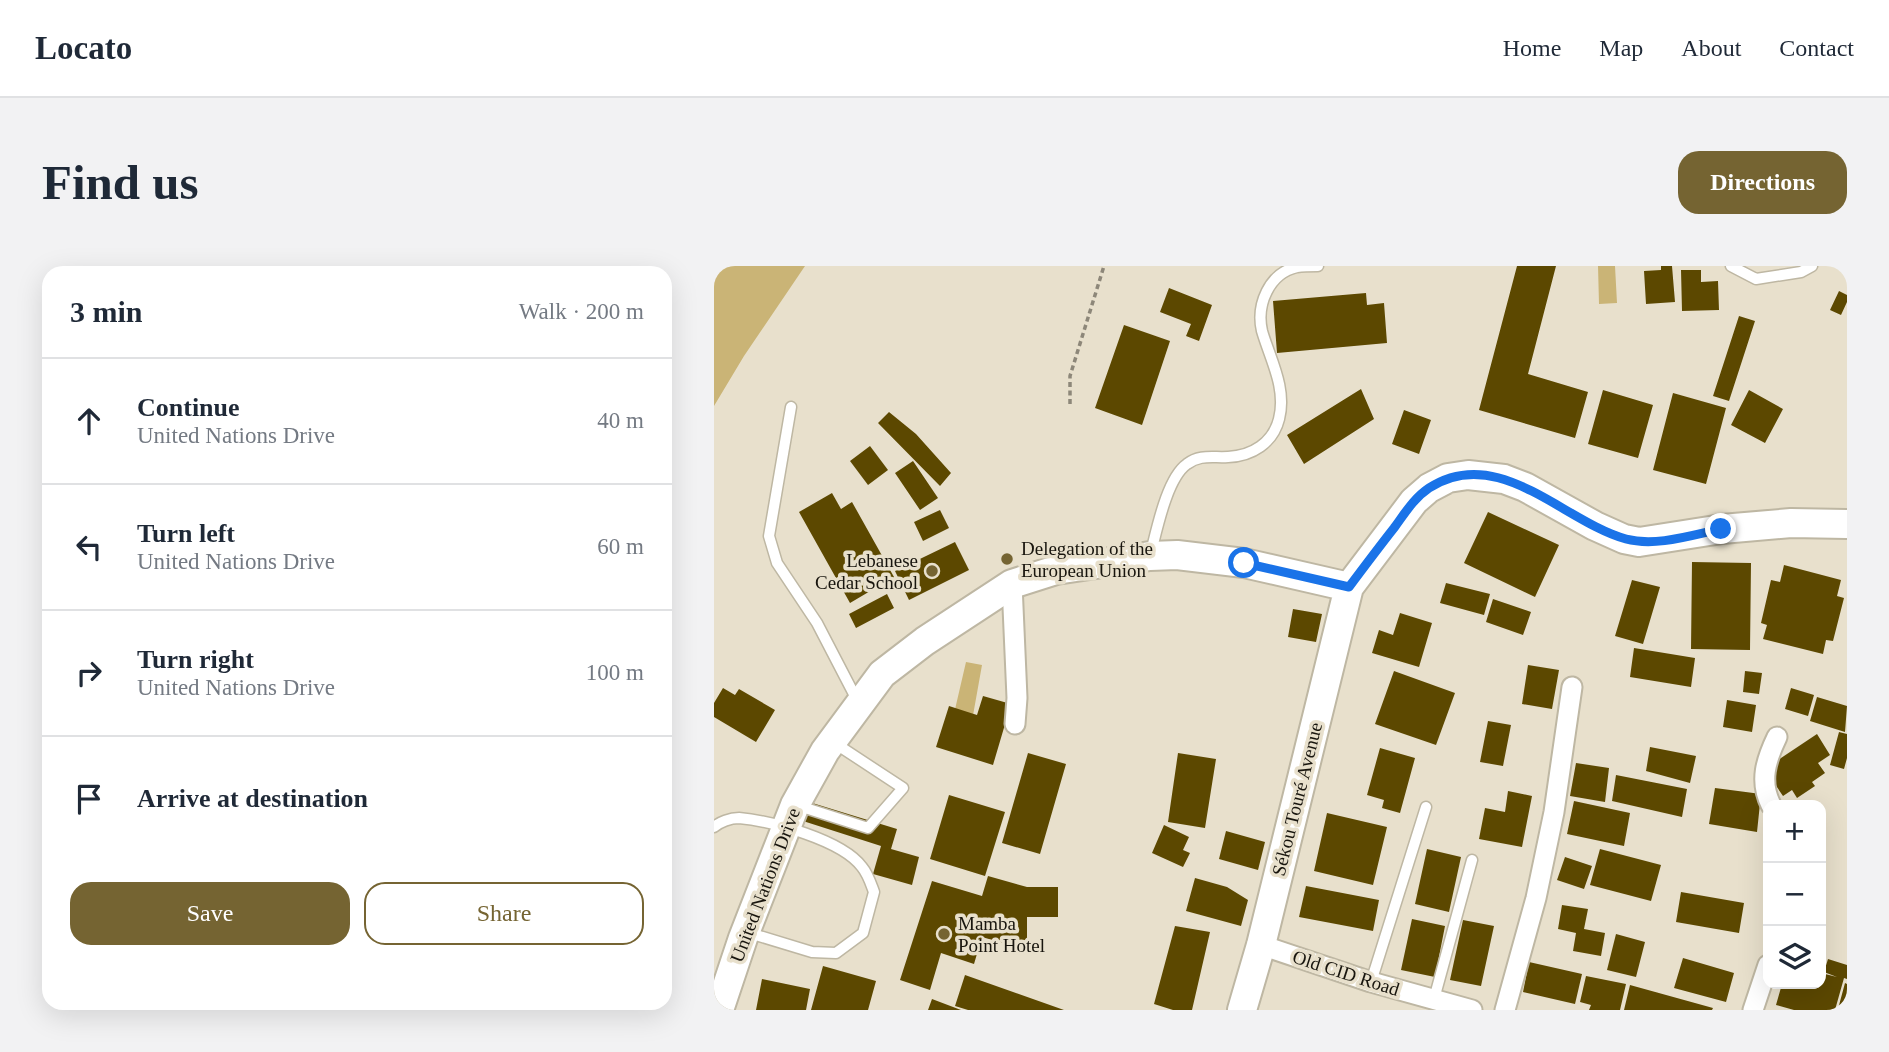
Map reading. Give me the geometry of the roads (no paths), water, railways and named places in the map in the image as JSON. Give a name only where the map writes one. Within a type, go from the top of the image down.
[{"type":"main road","points":[[1349,587],[1414,500],[1448,478],[1468,475],[1496,477],[1515,483],[1595,526],[1624,539],[1639,542],[1721,529],[1791,523],[1847,524]]},
{"type":"main road","name":"United Nations Drive","points":[[719,1010],[790,816],[832,741],[859,703],[882,674],[925,641],[1012,584],[1056,570],[1150,556],[1177,555],[1244,563],[1349,587]]},
{"type":"main road","name":"Sékou Touré Avenue","points":[[1242,1010],[1261,945],[1349,587]]},
{"type":"street","points":[[1012,584],[1017,698],[1015,724]]},
{"type":"street","points":[[1505,1010],[1536,898],[1549,836],[1572,687]]},
{"type":"street","points":[[1769,800],[1764,782],[1767,759],[1777,737]]},
{"type":"street","name":"Old CID Road","points":[[1261,945],[1371,982],[1472,1010]]},
{"type":"street","points":[[1753,1010],[1763,980]]},
{"type":"lane","points":[[1150,556],[1167,494],[1185,464],[1212,456],[1243,455],[1259,449],[1273,436],[1280,418],[1281,392],[1272,355],[1262,331],[1260,314],[1265,295],[1271,283],[1282,274],[1296,268],[1318,266]]},
{"type":"lane","points":[[1731,266],[1756,279],[1801,272],[1812,266]]},
{"type":"lane","points":[[791,407],[769,536],[777,564],[817,623],[859,703]]},
{"type":"lane","points":[[714,827],[725,820],[737,818],[790,816],[869,828],[903,789],[832,741]]},
{"type":"lane","points":[[1371,982],[1426,807]]},
{"type":"lane","points":[[746,932],[813,952],[836,953],[863,933],[874,892],[862,867],[839,848],[790,816]]},
{"type":"lane","points":[[1434,999],[1472,860]]},
{"type":"place","name":"Delegation of the European Union","points":[[1007,559]]},
{"type":"place","name":"Lebanese Cedar School","points":[[932,571]]},
{"type":"place","name":"Mamba Point Hotel","points":[[944,934]]}]
